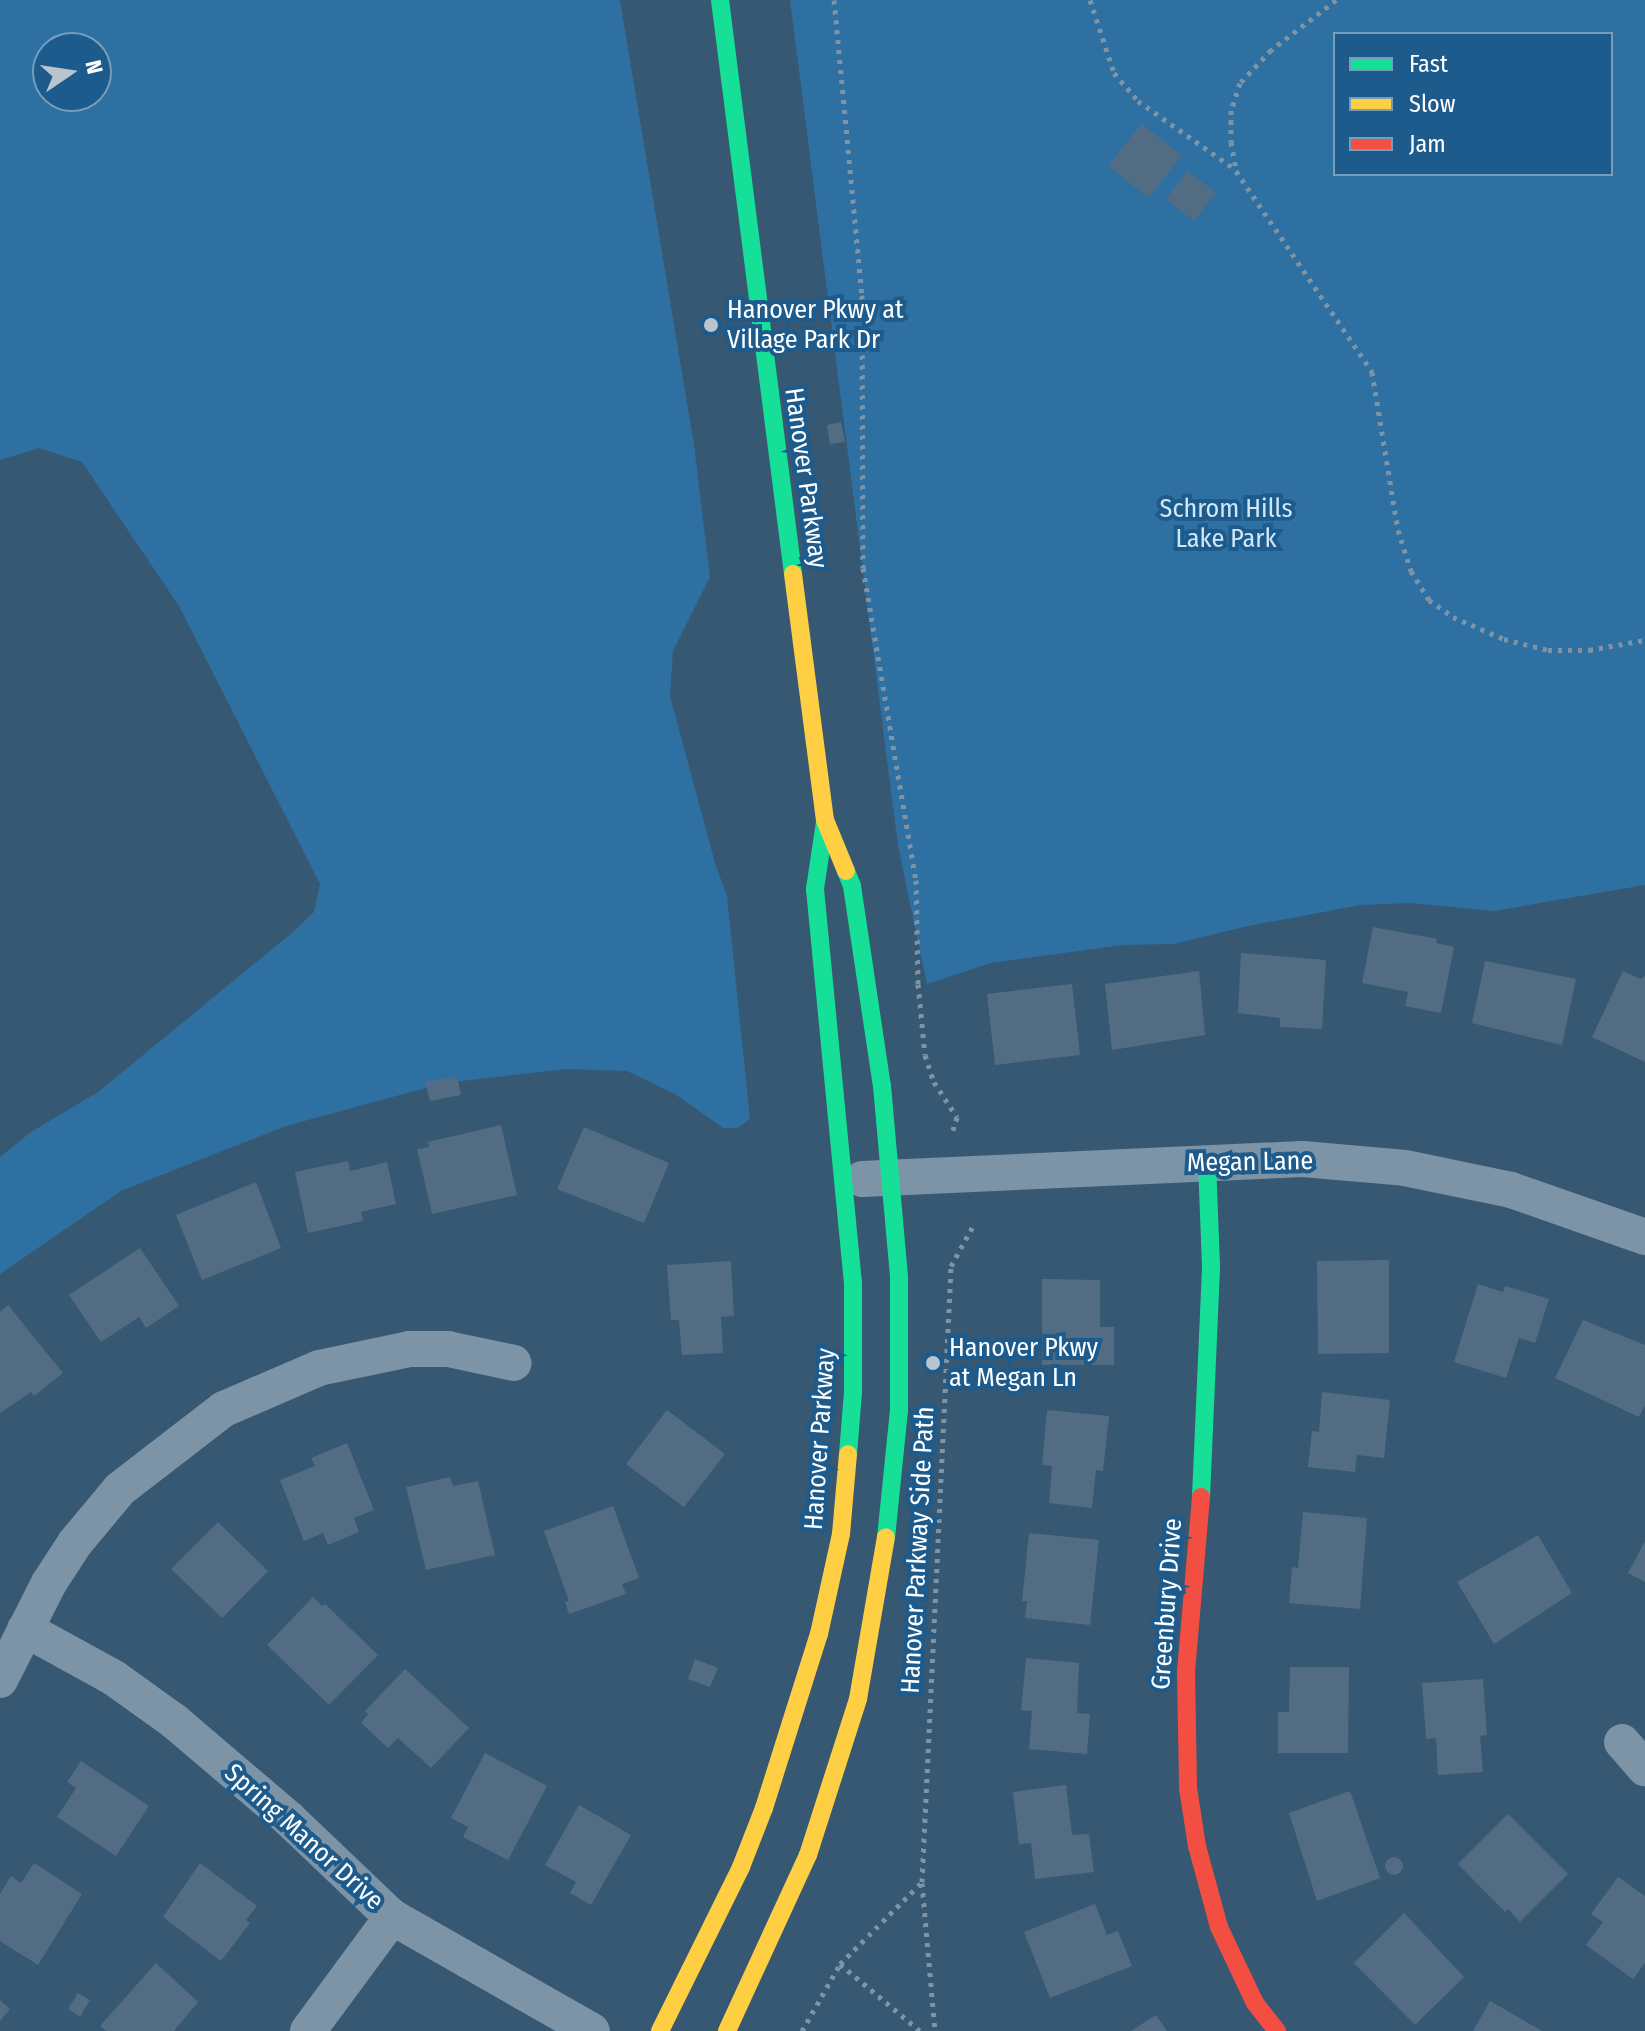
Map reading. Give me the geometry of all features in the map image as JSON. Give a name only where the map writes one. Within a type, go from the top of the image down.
[{"type":"street","name":"Hanover Parkway","points":[[720,0],[825,820],[852,886],[892,1176],[899,1277],[899,1410],[886,1535],[858,1699],[808,1855],[727,2031]]},
{"type":"street","name":"Hanover Parkway","points":[[660,2031],[741,1867],[764,1808],[819,1634],[838,1548],[853,1392],[853,1282],[815,889],[825,820]]},
{"type":"street","name":"Megan Lane","points":[[845,1181],[892,1176],[1303,1159],[1405,1168],[1511,1190],[1645,1237]]},
{"type":"street","name":"Greenbury Drive","points":[[1207,1162],[1211,1266],[1206,1444],[1186,1671],[1188,1788],[1197,1846],[1219,1927],[1255,2003],[1277,2031]]},
{"type":"street","points":[[0,1680],[25,1629],[75,1543],[120,1489],[224,1409],[319,1368],[409,1349],[448,1349],[514,1363]]},
{"type":"street","name":"Spring Manor Drive","points":[[25,1629],[114,1678],[174,1721],[289,1819],[392,1917],[592,2031]]},
{"type":"street","points":[[308,2031],[392,1917]]},
{"type":"path","points":[[834,0],[862,295],[863,568],[916,880],[918,984],[925,1055],[934,1082],[957,1117],[953,1130]]},
{"type":"path","points":[[1090,0],[1114,73],[1138,101],[1236,171],[1372,372],[1398,530],[1411,571],[1429,600],[1453,617],[1504,639],[1548,650],[1615,648],[1645,640]]},
{"type":"path","points":[[1236,171],[1231,142],[1231,110],[1240,83],[1271,50],[1336,0]]},
{"type":"path","name":"Hanover Parkway Side Path","points":[[935,2031],[922,1882],[951,1266],[973,1226]]},
{"type":"path","points":[[802,2031],[840,1964],[922,1882]]},
{"type":"path","points":[[840,1964],[920,2031]]},
{"type":"green space","points":[[0,0],[620,0],[694,445],[710,577],[673,651],[670,696],[715,863],[727,896],[750,1119],[737,1128],[723,1128],[675,1094],[627,1071],[566,1069],[444,1083],[286,1126],[121,1191],[0,1274],[0,1157],[31,1132],[98,1092],[293,932],[314,912],[320,884],[179,606],[82,462],[39,448],[0,460]]},
{"type":"green space","name":"Schrom Hills Lake Park","points":[[790,0],[1645,0],[1645,885],[1494,911],[1410,903],[1361,905],[1248,926],[1174,944],[1123,945],[991,963],[927,984],[898,846]]},
{"type":"building","points":[[1141,124],[1182,155],[1149,198],[1108,166]]},
{"type":"building","points":[[1188,171],[1216,193],[1194,221],[1166,199]]},
{"type":"building","points":[[841,422],[845,442],[830,444],[827,425]]},
{"type":"building","points":[[1373,927],[1437,939],[1436,943],[1454,947],[1441,1013],[1405,1006],[1408,992],[1362,983]]},
{"type":"building","points":[[1241,953],[1326,960],[1322,1029],[1280,1027],[1280,1018],[1238,1013]]},
{"type":"building","points":[[1485,961],[1576,979],[1562,1045],[1472,1023]]},
{"type":"building","points":[[1199,971],[1205,1035],[1112,1050],[1105,984]]},
{"type":"building","points":[[1623,971],[1641,979],[1645,976],[1645,1062],[1592,1037]]},
{"type":"building","points":[[1072,984],[1080,1055],[995,1065],[987,994]]},
{"type":"building","points":[[457,1076],[461,1095],[430,1101],[425,1082]]},
{"type":"building","points":[[501,1125],[517,1195],[432,1214],[417,1149],[429,1147],[428,1142]]},
{"type":"building","points":[[584,1127],[669,1163],[644,1223],[557,1189]]},
{"type":"building","points":[[348,1161],[350,1171],[387,1162],[396,1204],[361,1212],[363,1221],[308,1233],[295,1172]]},
{"type":"building","points":[[256,1182],[281,1248],[202,1280],[176,1215]]},
{"type":"building","points":[[140,1248],[179,1306],[146,1328],[139,1317],[101,1342],[69,1295]]},
{"type":"building","points":[[1389,1260],[1389,1353],[1318,1354],[1317,1261]]},
{"type":"building","points":[[731,1261],[734,1316],[721,1317],[723,1353],[682,1355],[679,1320],[671,1320],[667,1265]]},
{"type":"building","points":[[1042,1279],[1100,1280],[1100,1327],[1114,1327],[1114,1365],[1042,1365]]},
{"type":"building","points":[[1478,1284],[1503,1292],[1505,1286],[1549,1299],[1535,1343],[1519,1338],[1506,1378],[1454,1362]]},
{"type":"building","points":[[8,1305],[63,1373],[34,1396],[31,1392],[0,1413],[0,1312]]},
{"type":"building","points":[[1583,1320],[1645,1345],[1645,1405],[1639,1417],[1555,1378]]},
{"type":"building","points":[[1322,1392],[1390,1400],[1384,1458],[1357,1455],[1355,1472],[1308,1467],[1312,1431],[1319,1432]]},
{"type":"building","points":[[667,1410],[725,1454],[684,1507],[626,1464]]},
{"type":"building","points":[[1047,1410],[1109,1416],[1103,1471],[1096,1470],[1092,1508],[1049,1503],[1052,1466],[1042,1465]]},
{"type":"building","points":[[347,1443],[374,1510],[354,1518],[359,1532],[328,1545],[323,1533],[304,1541],[280,1480],[315,1466],[311,1458]]},
{"type":"building","points":[[450,1477],[453,1486],[478,1481],[495,1555],[426,1570],[406,1487]]},
{"type":"building","points":[[613,1506],[639,1578],[622,1584],[626,1594],[569,1614],[565,1602],[569,1601],[544,1531]]},
{"type":"building","points":[[1303,1512],[1367,1518],[1360,1609],[1289,1603],[1292,1567],[1298,1568]]},
{"type":"building","points":[[218,1522],[268,1571],[222,1618],[171,1569]]},
{"type":"building","points":[[1029,1533],[1099,1540],[1090,1625],[1025,1618],[1027,1601],[1022,1601]]},
{"type":"building","points":[[1538,1535],[1572,1593],[1494,1644],[1457,1582]]},
{"type":"building","points":[[1645,1541],[1645,1582],[1628,1573]]},
{"type":"building","points":[[313,1597],[322,1606],[325,1604],[378,1655],[329,1705],[267,1645]]},
{"type":"building","points":[[1026,1658],[1079,1663],[1077,1713],[1090,1714],[1087,1754],[1029,1749],[1032,1711],[1021,1710]]},
{"type":"building","points":[[695,1659],[718,1668],[710,1687],[688,1679]]},
{"type":"building","points":[[1290,1667],[1349,1667],[1348,1753],[1278,1753],[1278,1712],[1289,1712]]},
{"type":"building","points":[[405,1669],[469,1728],[431,1768],[398,1738],[388,1748],[361,1723],[368,1714],[365,1711]]},
{"type":"building","points":[[1483,1679],[1487,1735],[1480,1736],[1483,1772],[1438,1775],[1436,1738],[1426,1739],[1422,1683]]},
{"type":"building","points":[[485,1753],[547,1786],[508,1860],[463,1837],[468,1827],[451,1818]]},
{"type":"building","points":[[81,1761],[149,1806],[116,1856],[57,1817],[76,1788],[67,1782]]},
{"type":"building","points":[[1066,1785],[1072,1835],[1089,1834],[1094,1872],[1035,1879],[1031,1843],[1019,1844],[1013,1792]]},
{"type":"building","points":[[1350,1791],[1380,1878],[1317,1901],[1289,1813]]},
{"type":"building","points":[[579,1805],[631,1835],[591,1905],[570,1893],[576,1882],[545,1865]]},
{"type":"building","points":[[1508,1814],[1568,1874],[1520,1922],[1508,1909],[1505,1912],[1458,1864]]},
{"type":"building","points":[[1394,1857],[1403,1866],[1394,1875],[1385,1866]]},
{"type":"building","points":[[34,1863],[82,1894],[38,1965],[0,1941],[0,1894],[11,1876],[21,1883]]},
{"type":"building","points":[[200,1863],[257,1906],[246,1920],[250,1923],[221,1961],[163,1917]]},
{"type":"building","points":[[1618,1877],[1645,1896],[1645,1963],[1633,1979],[1586,1945],[1603,1922],[1591,1914]]},
{"type":"building","points":[[1095,1904],[1107,1935],[1118,1931],[1132,1966],[1050,1998],[1024,1932]]},
{"type":"building","points":[[1404,1913],[1464,1977],[1415,2025],[1354,1963]]},
{"type":"building","points":[[156,1963],[198,2002],[174,2031],[106,2031],[100,2026]]},
{"type":"building","points":[[78,1993],[90,2000],[80,2017],[68,2009]]},
{"type":"building","points":[[0,2000],[10,2009],[0,2021]]},
{"type":"building","points":[[1490,2001],[1542,2031],[1473,2031]]},
{"type":"building","points":[[1156,2015],[1167,2031],[1131,2031]]},
{"type":"traffic: fast","points":[[720,0],[793,574]]},
{"type":"traffic: fast","points":[[825,822],[815,889],[853,1282],[853,1392],[848,1454]]},
{"type":"traffic: fast","points":[[846,871],[852,886],[882,1086],[899,1277],[899,1410],[886,1537]]},
{"type":"traffic: fast","points":[[1201,1497],[1211,1266],[1207,1162]]},
{"type":"traffic: slow","points":[[793,574],[825,820],[846,871]]},
{"type":"traffic: slow","points":[[660,2031],[741,1867],[764,1808],[819,1634],[841,1534],[848,1454]]},
{"type":"traffic: slow","points":[[727,2031],[808,1855],[858,1699],[886,1537]]},
{"type":"traffic: jam","points":[[1201,1497],[1186,1671],[1188,1788],[1197,1846],[1219,1927],[1255,2003],[1277,2031]]},
{"type":"place","name":"Hanover Pkwy at Village Park Dr","points":[[711,325]]},
{"type":"place","name":"Hanover Pkwy at Megan Ln","points":[[933,1363]]}]
